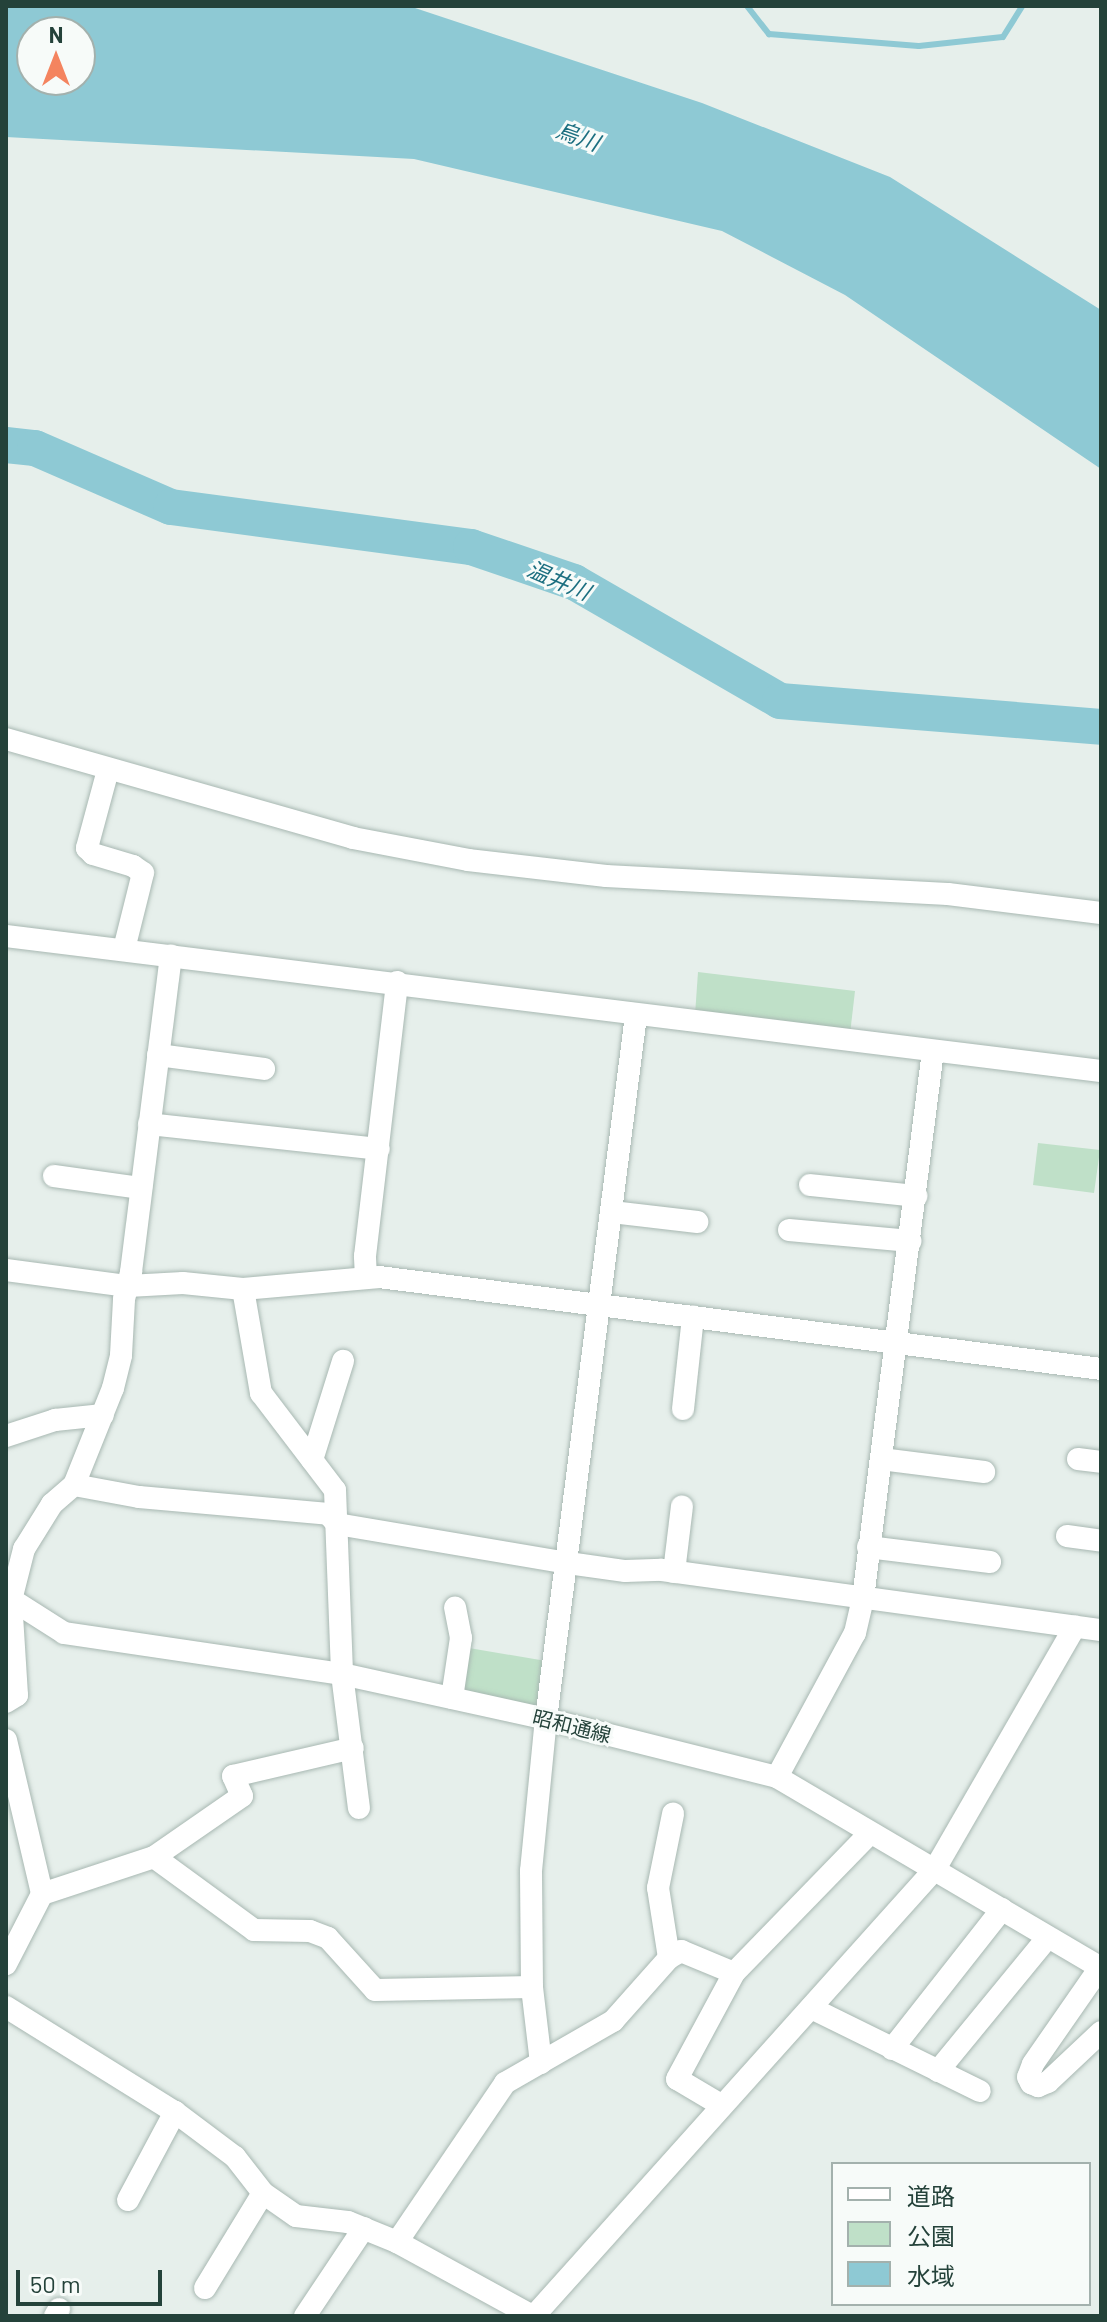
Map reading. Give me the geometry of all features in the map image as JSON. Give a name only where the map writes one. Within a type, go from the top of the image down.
[{"type":"street","points":[[6,739],[353,838],[468,860],[606,876],[948,894],[1101,913]]},
{"type":"street","points":[[108,770],[87,848],[93,854],[133,866],[143,873],[124,949]]},
{"type":"street","points":[[6,936],[1101,1071]]},
{"type":"street","points":[[6,1702],[17,1695],[9,1598],[24,1549],[52,1504],[74,1485],[103,1415],[121,1355],[171,956]]},
{"type":"street","points":[[366,1277],[365,1256],[397,982]]},
{"type":"street","points":[[541,2063],[532,1987],[531,1871],[546,1719],[636,1015]]},
{"type":"street","points":[[777,1777],[855,1633],[863,1598],[933,1051]]},
{"type":"street","points":[[158,1055],[264,1069]]},
{"type":"street","points":[[149,1124],[379,1149]]},
{"type":"street","points":[[54,1176],[141,1188]]},
{"type":"street","points":[[810,1185],[916,1196]]},
{"type":"street","points":[[612,1212],[697,1222]]},
{"type":"street","points":[[789,1230],[911,1241]]},
{"type":"street","points":[[6,1270],[128,1286],[191,1284],[243,1289],[366,1277],[1101,1369]]},
{"type":"street","points":[[243,1289],[261,1393],[335,1490],[342,1674],[359,1808]]},
{"type":"street","points":[[683,1409],[693,1317]]},
{"type":"street","points":[[312,1460],[343,1361]]},
{"type":"street","points":[[6,1436],[55,1420],[103,1415]]},
{"type":"street","points":[[881,1459],[984,1472]]},
{"type":"street","points":[[1078,1459],[1101,1462]]},
{"type":"street","points":[[74,1485],[139,1497],[328,1514],[337,1524],[568,1563],[674,1572],[1101,1630]]},
{"type":"street","points":[[674,1572],[682,1506]]},
{"type":"street","points":[[1067,1536],[1101,1541]]},
{"type":"street","points":[[868,1547],[990,1562]]},
{"type":"street","name":"昭和通線","points":[[9,1598],[64,1633],[342,1674],[546,1719],[777,1777],[869,1834],[935,1869],[1101,1967]]},
{"type":"street","points":[[452,1698],[461,1638],[455,1608]]},
{"type":"street","points":[[6,2007],[175,2112],[235,2157],[263,2193],[296,2216],[364,2228],[397,2242],[533,2316],[935,1869],[1075,1627]]},
{"type":"street","points":[[6,1740],[42,1894],[6,1964]]},
{"type":"street","points":[[42,1894],[154,1857],[242,1796],[233,1776],[353,1748]]},
{"type":"street","points":[[669,1958],[658,1888],[673,1814]]},
{"type":"street","points":[[721,2105],[677,2079],[734,1973],[869,1834]]},
{"type":"street","points":[[154,1857],[254,1930],[310,1931],[328,1938],[375,1990],[532,1987]]},
{"type":"street","points":[[892,2049],[1002,1909]]},
{"type":"street","points":[[938,2071],[1048,1937]]},
{"type":"street","points":[[397,2242],[505,2083],[613,2021],[669,1958],[681,1951],[734,1973]]},
{"type":"street","points":[[1101,1967],[1033,2064],[1028,2077],[1031,2083],[1038,2086],[1048,2082],[1101,2032]]},
{"type":"street","points":[[811,2008],[980,2091]]},
{"type":"street","points":[[128,2200],[175,2112]]},
{"type":"street","points":[[205,2288],[263,2193]]},
{"type":"street","points":[[305,2316],[364,2228]]},
{"type":"green space","points":[[698,972],[855,991],[850,1034],[695,1015]]},
{"type":"green space","points":[[1038,1143],[1100,1150],[1094,1193],[1033,1185]]},
{"type":"green space","points":[[469,1648],[546,1661],[538,1709],[462,1691]]},
{"type":"water","name":"烏川","points":[[6,6],[409,6],[702,103],[890,177],[1101,310],[1101,469],[845,295],[722,231],[414,159],[6,137]]},
{"type":"waterway","points":[[747,6],[769,34],[919,46],[1003,37],[1022,6]]},
{"type":"waterway","name":"温井川","points":[[6,445],[35,448],[171,507],[471,547],[574,582],[780,701],[1101,727]]}]
